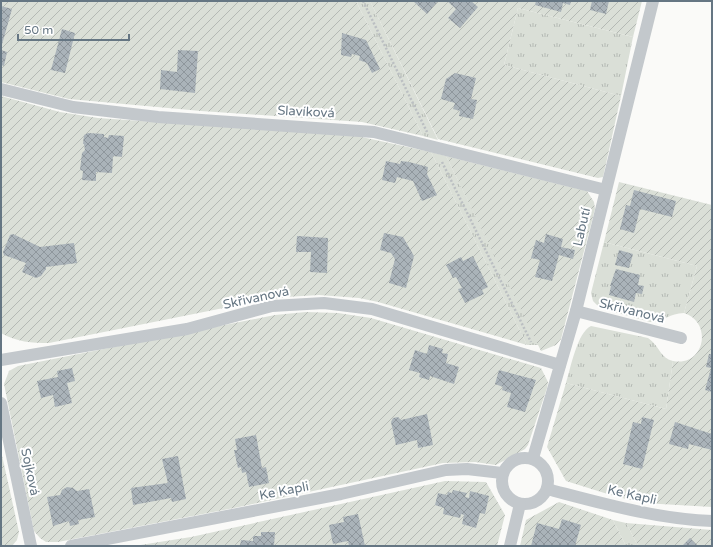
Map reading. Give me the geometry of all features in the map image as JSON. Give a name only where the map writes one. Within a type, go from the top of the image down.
[{"type":"street","name":"Labutí","points":[[533,458],[576,311],[653,1]]},
{"type":"street","name":"Slavíková","points":[[1,89],[73,107],[158,117],[345,128],[374,132],[606,190]]},
{"type":"street","name":"Skřivanová","points":[[1,360],[187,329],[272,306],[324,303],[372,309],[560,364]]},
{"type":"street","name":"Skřivanová","points":[[576,311],[681,338]]},
{"type":"street","name":"Sojková","points":[[1,404],[31,546]]},
{"type":"street","points":[[518,458],[533,458],[544,467],[549,481],[547,489],[539,500],[527,504],[520,504],[512,501],[502,488],[502,473],[511,461],[518,458]]},
{"type":"street","name":"Ke Kapli","points":[[71,546],[341,494],[446,470],[467,469],[502,473]]},
{"type":"street","name":"Ke Kapli","points":[[547,489],[661,516],[712,521]]},
{"type":"street","points":[[510,546],[520,504]]},
{"type":"path","points":[[363,1],[538,357]]},
{"type":"green space","points":[[1,1],[356,1],[423,136],[362,122],[201,111],[69,99],[1,82]]},
{"type":"green space","points":[[356,1],[370,1],[438,140],[423,136]]},
{"type":"green space","points":[[370,1],[642,1],[633,37],[518,8],[504,65],[621,96],[603,177],[598,178],[438,139]]},
{"type":"green space","points":[[518,8],[633,37],[621,96],[504,65]]},
{"type":"green space","points":[[1,96],[60,112],[98,118],[357,136],[431,152],[527,345],[378,302],[359,298],[319,295],[286,297],[259,301],[49,343],[24,341],[7,336],[1,333]]},
{"type":"green space","points":[[431,152],[446,156],[539,345],[527,345]]},
{"type":"green space","points":[[446,156],[587,191],[594,202],[595,209],[561,339],[556,345],[541,351]]},
{"type":"green space","points":[[619,182],[712,205],[712,507],[643,503],[614,496],[566,481],[547,447],[566,383],[666,409],[673,361],[684,361],[692,357],[698,351],[701,343],[702,334],[699,325],[693,318],[684,313],[697,266],[604,242]]},
{"type":"green space","points":[[604,242],[697,266],[684,313],[679,313],[659,321],[650,322],[600,308],[593,301],[591,293]]},
{"type":"green space","points":[[306,312],[338,313],[371,318],[541,368],[548,382],[547,388],[528,445],[525,449],[496,465],[475,462],[443,463],[239,507],[58,542],[46,542],[34,531],[4,384],[9,371],[18,366],[275,315]]},
{"type":"green space","points":[[591,326],[648,338],[655,344],[665,357],[673,361],[666,409],[566,383],[578,343],[586,330]]},
{"type":"green space","points":[[1,451],[19,532],[17,540],[12,546],[1,546]]},
{"type":"green space","points":[[445,481],[486,482],[505,515],[497,546],[134,546],[191,537]]},
{"type":"green space","points":[[559,502],[613,520],[626,546],[520,546],[526,520]]},
{"type":"green space","points":[[613,520],[626,523],[638,546],[626,546]]},
{"type":"green space","points":[[626,523],[712,530],[712,546],[638,546]]},
{"type":"building","points":[[413,1],[438,1],[427,14]]},
{"type":"building","points":[[447,1],[471,1],[478,7],[460,28],[448,18],[456,9]]},
{"type":"building","points":[[536,1],[571,1],[570,5],[563,3],[561,12],[535,5]]},
{"type":"building","points":[[592,1],[609,1],[606,14],[590,10]]},
{"type":"building","points":[[1,6],[12,9],[1,48]]},
{"type":"building","points":[[62,29],[75,33],[65,73],[51,70]]},
{"type":"building","points":[[342,33],[366,40],[380,69],[372,73],[367,63],[359,60],[360,56],[352,54],[351,57],[341,55]]},
{"type":"building","points":[[1,50],[7,52],[4,66],[1,65]]},
{"type":"building","points":[[178,50],[198,51],[195,93],[160,89],[161,70],[177,72]]},
{"type":"building","points":[[455,73],[476,78],[471,99],[477,100],[473,119],[459,116],[460,111],[453,109],[455,103],[441,99],[446,79]]},
{"type":"building","points":[[88,133],[104,134],[104,137],[108,138],[109,135],[124,136],[122,157],[113,156],[112,173],[96,172],[96,181],[82,180],[83,171],[80,170],[82,153],[85,150],[83,144],[84,135]]},
{"type":"building","points":[[386,161],[400,164],[401,161],[409,162],[428,167],[427,174],[437,195],[422,201],[413,181],[397,177],[395,183],[382,180]]},
{"type":"building","points":[[634,190],[676,201],[672,217],[640,209],[634,233],[620,229],[626,205],[630,206]]},
{"type":"building","points":[[384,233],[403,237],[414,256],[406,288],[389,283],[395,259],[391,253],[380,250]]},
{"type":"building","points":[[13,234],[40,247],[74,243],[77,263],[46,267],[41,276],[36,278],[22,272],[26,263],[4,255],[3,252],[10,235]]},
{"type":"building","points":[[546,234],[563,239],[561,247],[575,250],[573,259],[559,255],[552,281],[535,277],[540,260],[531,258],[536,240],[544,243]]},
{"type":"building","points":[[297,236],[328,238],[327,273],[310,272],[311,252],[296,252]]},
{"type":"building","points":[[619,250],[633,254],[629,268],[615,265]]},
{"type":"building","points":[[473,256],[488,287],[482,290],[484,294],[465,303],[458,289],[462,288],[456,277],[453,278],[446,265],[461,257],[463,261]]},
{"type":"building","points":[[616,269],[640,275],[638,285],[644,286],[642,294],[636,293],[634,302],[609,295],[610,286]]},
{"type":"building","points":[[429,345],[443,349],[442,353],[448,354],[446,363],[459,367],[454,384],[430,376],[429,380],[419,377],[420,373],[409,370],[415,350],[427,354]]},
{"type":"building","points":[[709,354],[712,354],[712,392],[705,390],[711,368],[706,367]]},
{"type":"building","points":[[72,368],[75,381],[67,383],[72,403],[55,407],[53,395],[41,398],[37,381],[58,377],[57,371]]},
{"type":"building","points":[[499,370],[536,380],[525,412],[507,407],[511,393],[502,390],[503,387],[495,384]]},
{"type":"building","points":[[427,414],[433,445],[418,448],[417,440],[396,445],[391,422],[393,418],[398,417],[401,420]]},
{"type":"building","points":[[642,417],[654,420],[642,469],[623,464],[633,422],[641,424]]},
{"type":"building","points":[[675,422],[712,434],[712,450],[689,444],[688,449],[669,444]]},
{"type":"building","points":[[256,435],[262,468],[266,467],[269,483],[249,487],[246,472],[242,473],[241,467],[238,468],[234,450],[237,450],[235,439]]},
{"type":"building","points":[[178,456],[186,499],[172,502],[171,498],[133,505],[131,488],[168,483],[162,459]]},
{"type":"building","points":[[67,487],[73,488],[77,491],[89,489],[95,517],[78,520],[79,524],[70,526],[69,521],[53,526],[47,497],[60,495],[62,490]]},
{"type":"building","points":[[453,490],[467,493],[465,497],[469,498],[470,491],[489,496],[485,514],[480,513],[476,528],[462,524],[464,515],[461,514],[460,518],[443,514],[444,508],[435,505],[438,493],[447,495],[448,492],[452,493]]},
{"type":"building","points":[[358,514],[365,546],[349,546],[348,541],[333,544],[329,525],[344,522],[343,517]]},
{"type":"building","points":[[562,519],[581,525],[575,546],[531,546],[537,523],[559,529]]},
{"type":"building","points":[[261,532],[275,532],[274,546],[240,546],[241,540],[253,541],[253,536],[261,536]]},
{"type":"building","points":[[690,538],[698,546],[682,546]]}]
